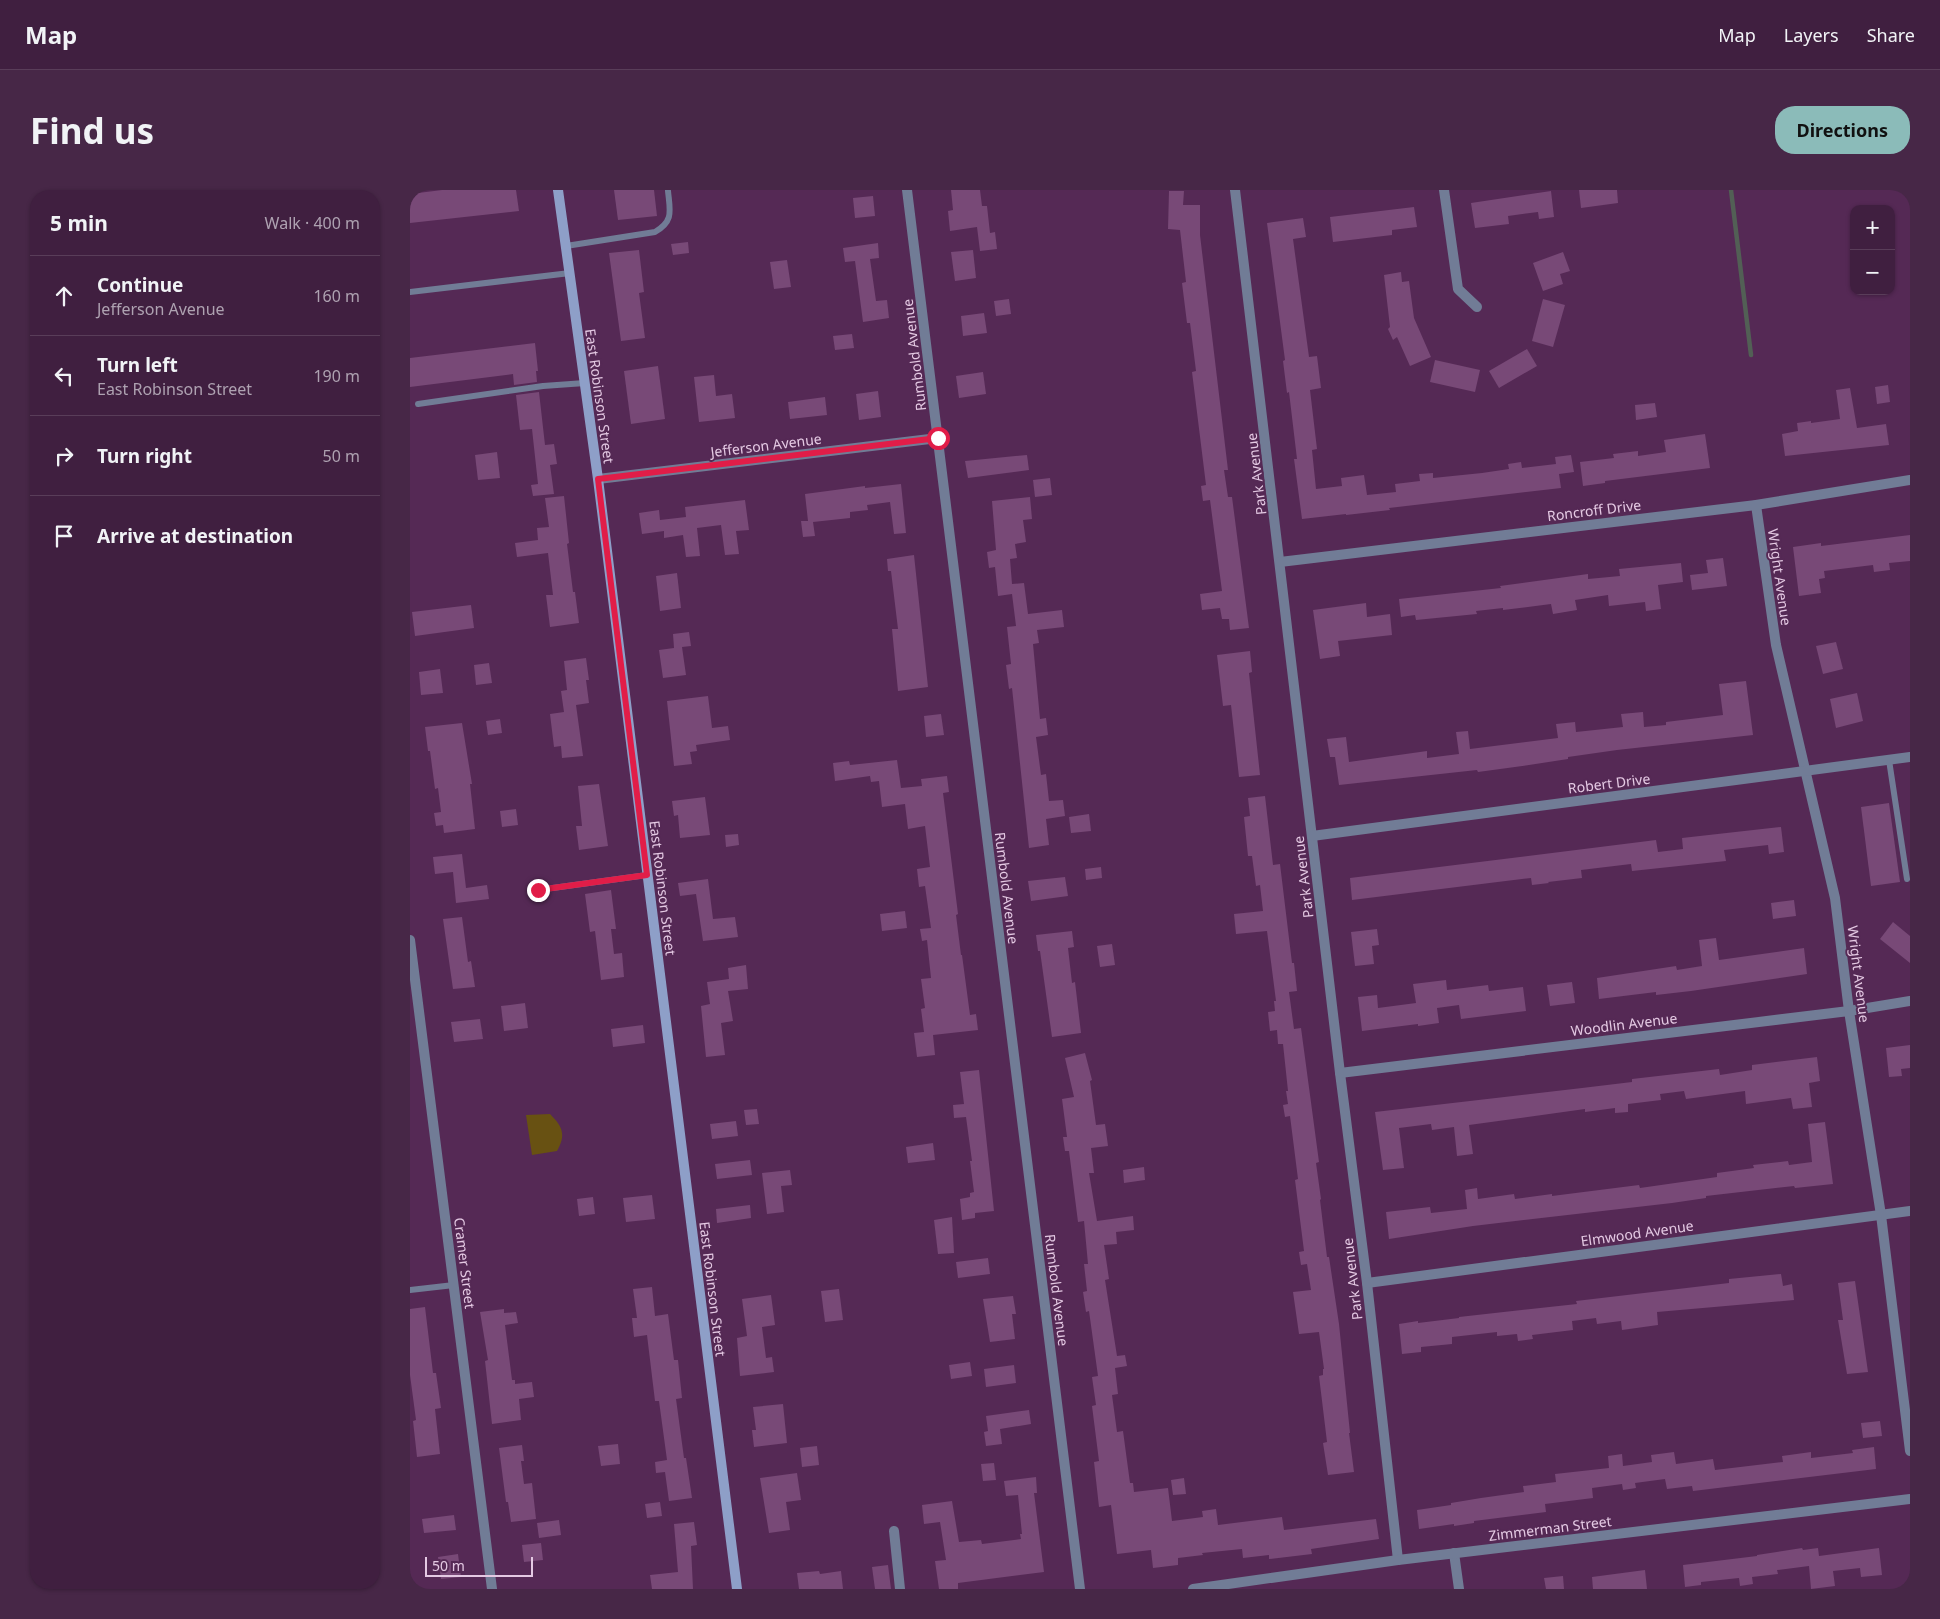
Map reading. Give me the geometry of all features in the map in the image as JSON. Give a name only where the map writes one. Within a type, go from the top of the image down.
[{"type":"street","name":"East Robinson Street","points":[[558,190],[598,479],[737,1589]]},
{"type":"street","name":"Rumbold Avenue","points":[[907,190],[1080,1589]]},
{"type":"street","name":"Park Avenue","points":[[1235,190],[1340,1073],[1367,1283],[1398,1560]]},
{"type":"street","points":[[1444,190],[1458,289],[1477,307]]},
{"type":"street","name":"Jefferson Avenue","points":[[598,479],[938,438]]},
{"type":"street","name":"Roncroff Drive","points":[[1280,562],[1756,505],[1910,480]]},
{"type":"street","name":"Wright Avenue","points":[[1756,505],[1776,644],[1835,898],[1849,1011],[1881,1215],[1908,1418],[1910,1451]]},
{"type":"street","name":"Robert Drive","points":[[1312,836],[1910,757]]},
{"type":"street","name":"Cramer Street","points":[[410,940],[492,1589]]},
{"type":"street","name":"Woodlin Avenue","points":[[1340,1073],[1849,1011],[1910,1001]]},
{"type":"street","name":"Elmwood Avenue","points":[[1367,1283],[1910,1211]]},
{"type":"street","name":"Zimmerman Street","points":[[1194,1589],[1398,1560],[1910,1499]]},
{"type":"street","points":[[894,1531],[900,1589]]},
{"type":"street","points":[[1454,1553],[1459,1589]]},
{"type":"lane","points":[[566,246],[655,232],[663,228],[668,221],[670,213],[668,191]]},
{"type":"lane","points":[[410,292],[570,273]]},
{"type":"lane","points":[[418,404],[543,386],[585,383]]},
{"type":"lane","points":[[1889,760],[1908,879]]},
{"type":"lane","points":[[538,890],[647,875]]},
{"type":"lane","points":[[410,1290],[454,1285]]},
{"type":"shaded area","points":[[550,1114],[562,1131],[560,1145],[557,1151],[532,1155],[526,1115]]},
{"type":"building","points":[[442,190],[516,190],[519,211],[410,223],[410,194]]},
{"type":"building","points":[[614,190],[654,190],[657,216],[618,220]]},
{"type":"building","points":[[951,190],[980,190],[982,206],[987,206],[990,233],[995,232],[997,249],[980,251],[977,227],[950,231],[948,211],[953,210]]},
{"type":"building","points":[[1579,190],[1617,190],[1618,203],[1581,208]]},
{"type":"building","points":[[1169,191],[1184,191],[1183,205],[1200,205],[1200,235],[1228,470],[1224,470],[1228,497],[1232,497],[1249,628],[1230,630],[1229,619],[1222,619],[1220,608],[1202,610],[1200,594],[1222,591],[1210,500],[1203,501],[1201,486],[1206,485],[1192,372],[1196,371],[1190,323],[1187,323],[1182,283],[1186,282],[1180,230],[1168,229]]},
{"type":"building","points":[[1551,191],[1554,217],[1539,219],[1538,212],[1508,216],[1509,224],[1475,228],[1471,203]]},
{"type":"building","points":[[873,196],[875,216],[855,218],[853,198]]},
{"type":"building","points":[[1414,207],[1417,227],[1392,230],[1392,235],[1333,242],[1330,217]]},
{"type":"building","points":[[1303,218],[1306,237],[1293,239],[1309,357],[1317,356],[1321,388],[1310,390],[1317,449],[1312,450],[1316,489],[1342,486],[1341,478],[1364,475],[1367,495],[1396,492],[1395,484],[1420,481],[1419,474],[1433,473],[1433,478],[1509,469],[1508,464],[1521,462],[1522,468],[1556,464],[1555,457],[1571,455],[1574,472],[1559,474],[1561,488],[1389,508],[1390,510],[1302,519],[1294,459],[1297,459],[1289,392],[1287,393],[1283,361],[1285,360],[1267,223]]},
{"type":"building","points":[[688,242],[689,253],[673,255],[671,244]]},
{"type":"building","points":[[878,243],[879,258],[870,259],[876,301],[887,300],[889,318],[863,322],[855,261],[845,262],[843,248]]},
{"type":"building","points":[[639,250],[644,292],[639,293],[645,338],[621,341],[609,253]]},
{"type":"building","points":[[973,250],[976,278],[955,281],[951,252]]},
{"type":"building","points":[[1563,252],[1570,271],[1560,274],[1563,284],[1543,291],[1533,263]]},
{"type":"building","points":[[787,260],[791,287],[774,289],[770,262]]},
{"type":"building","points":[[1401,272],[1402,282],[1409,281],[1414,318],[1431,357],[1410,366],[1397,337],[1393,340],[1388,329],[1390,327],[1384,275]]},
{"type":"building","points":[[1009,299],[1011,314],[996,316],[994,301]]},
{"type":"building","points":[[1543,299],[1565,305],[1553,347],[1532,341]]},
{"type":"building","points":[[984,313],[987,333],[963,336],[961,316]]},
{"type":"building","points":[[852,334],[854,348],[835,350],[833,336]]},
{"type":"building","points":[[535,343],[538,371],[536,371],[537,382],[514,385],[513,374],[410,387],[410,358]]},
{"type":"building","points":[[1527,349],[1537,366],[1499,388],[1489,371]]},
{"type":"building","points":[[1435,360],[1480,370],[1475,392],[1430,382]]},
{"type":"building","points":[[658,366],[665,419],[631,424],[624,371]]},
{"type":"building","points":[[983,372],[986,394],[959,398],[956,376]]},
{"type":"building","points":[[714,375],[716,396],[732,394],[735,418],[699,422],[694,377]]},
{"type":"building","points":[[1888,385],[1890,402],[1877,404],[1875,387]]},
{"type":"building","points":[[1850,388],[1857,428],[1886,424],[1889,445],[1785,456],[1782,434],[1798,431],[1797,423],[1840,419],[1836,390]]},
{"type":"building","points":[[878,391],[881,417],[859,420],[856,394]]},
{"type":"building","points":[[539,392],[545,445],[554,444],[557,464],[550,465],[554,494],[533,496],[531,485],[538,484],[532,429],[520,430],[516,395]]},
{"type":"building","points":[[825,397],[827,415],[790,419],[788,402]]},
{"type":"building","points":[[1655,403],[1657,417],[1636,420],[1635,405]]},
{"type":"building","points":[[1705,434],[1710,468],[1605,481],[1605,483],[1583,486],[1580,462],[1614,458],[1613,454],[1638,451],[1638,456],[1666,452],[1664,440]]},
{"type":"building","points":[[497,452],[500,478],[478,480],[475,455]]},
{"type":"building","points":[[1027,455],[1029,470],[968,478],[965,461]]},
{"type":"building","points":[[1050,478],[1052,495],[1035,497],[1033,480]]},
{"type":"building","points":[[901,484],[906,533],[894,534],[890,502],[867,505],[868,510],[850,512],[850,518],[813,522],[815,536],[803,537],[801,521],[808,521],[805,494],[865,486],[865,488]]},
{"type":"building","points":[[564,496],[569,543],[567,544],[579,623],[550,627],[546,595],[553,595],[548,553],[517,557],[515,543],[538,540],[537,528],[549,527],[545,498]]},
{"type":"building","points":[[1030,497],[1032,519],[1023,520],[1026,542],[1015,544],[1017,558],[1010,559],[1012,584],[1024,583],[1028,614],[1062,610],[1064,627],[1037,630],[1039,643],[1033,644],[1040,719],[1046,718],[1048,735],[1036,737],[1041,775],[1046,774],[1049,801],[1063,800],[1065,816],[1046,819],[1049,845],[1029,848],[1012,688],[1009,689],[1006,665],[1011,664],[1007,627],[1016,626],[1012,594],[998,596],[995,567],[989,568],[987,552],[996,550],[992,501]]},
{"type":"building","points":[[745,500],[749,530],[736,531],[739,554],[725,555],[721,525],[697,528],[700,556],[686,557],[683,535],[664,538],[664,531],[642,534],[639,513],[659,510],[660,520],[686,517],[685,507]]},
{"type":"building","points":[[1910,535],[1910,561],[1889,563],[1890,570],[1874,572],[1873,565],[1824,571],[1825,578],[1819,579],[1821,593],[1799,596],[1793,547],[1821,543],[1821,546]]},
{"type":"building","points":[[914,555],[928,687],[898,691],[892,629],[898,629],[891,571],[888,571],[887,559]]},
{"type":"building","points":[[1723,558],[1727,586],[1692,590],[1690,575],[1708,573],[1706,560]]},
{"type":"building","points":[[1681,563],[1683,582],[1658,585],[1661,609],[1646,611],[1645,602],[1609,606],[1608,595],[1575,600],[1577,610],[1553,614],[1551,604],[1503,610],[1503,608],[1476,611],[1477,614],[1416,620],[1415,615],[1401,617],[1399,599],[1501,588],[1500,586],[1588,574],[1588,579],[1620,576],[1619,569]]},
{"type":"building","points":[[677,573],[681,608],[660,611],[656,576]]},
{"type":"building","points":[[1366,603],[1367,617],[1390,614],[1392,635],[1338,641],[1340,656],[1320,659],[1313,610]]},
{"type":"building","points":[[471,605],[474,628],[415,636],[412,612]]},
{"type":"building","points":[[689,632],[691,646],[682,647],[686,675],[663,678],[659,650],[674,648],[673,634]]},
{"type":"building","points":[[1836,642],[1843,669],[1823,674],[1816,646]]},
{"type":"building","points":[[1250,651],[1252,672],[1249,673],[1260,775],[1239,777],[1231,705],[1223,706],[1217,655]]},
{"type":"building","points":[[586,658],[589,680],[586,680],[589,703],[576,705],[583,756],[562,758],[561,746],[554,747],[550,714],[564,712],[561,691],[567,690],[564,661]]},
{"type":"building","points":[[489,663],[492,683],[476,685],[474,665]]},
{"type":"building","points":[[440,669],[443,693],[421,695],[419,672]]},
{"type":"building","points":[[1746,681],[1753,735],[1617,750],[1478,772],[1477,770],[1339,785],[1335,757],[1330,757],[1327,739],[1346,737],[1349,762],[1427,751],[1427,758],[1459,754],[1456,732],[1468,731],[1470,749],[1558,738],[1556,724],[1575,722],[1576,732],[1623,727],[1621,714],[1643,712],[1644,727],[1666,725],[1666,722],[1723,715],[1719,684]]},
{"type":"building","points":[[1857,693],[1863,721],[1836,728],[1830,699]]},
{"type":"building","points":[[708,696],[712,728],[728,726],[730,740],[696,745],[697,751],[690,752],[692,764],[674,766],[667,701]]},
{"type":"building","points":[[941,714],[944,735],[926,737],[924,716]]},
{"type":"building","points":[[500,719],[502,733],[488,735],[486,721]]},
{"type":"building","points":[[462,723],[472,784],[470,784],[475,829],[444,833],[443,825],[436,826],[434,813],[441,812],[438,788],[435,789],[425,727]]},
{"type":"building","points":[[897,760],[901,788],[922,786],[921,779],[947,776],[949,792],[943,793],[958,914],[956,915],[970,1015],[976,1014],[978,1030],[933,1035],[935,1055],[917,1057],[914,1033],[924,1032],[921,1009],[925,1008],[921,979],[931,978],[927,940],[922,941],[920,929],[931,928],[925,886],[919,887],[917,869],[930,867],[925,826],[908,829],[905,804],[882,807],[879,781],[871,782],[870,776],[835,781],[833,763],[849,761],[850,765]]},
{"type":"building","points":[[599,784],[608,846],[579,850],[576,826],[582,826],[578,786]]},
{"type":"building","points":[[1265,796],[1273,865],[1280,864],[1292,963],[1294,963],[1297,991],[1289,992],[1294,1029],[1301,1028],[1319,1162],[1316,1163],[1327,1257],[1329,1257],[1339,1324],[1354,1472],[1328,1475],[1323,1443],[1327,1442],[1319,1376],[1323,1375],[1324,1369],[1319,1332],[1299,1334],[1293,1292],[1311,1290],[1307,1264],[1301,1265],[1299,1252],[1304,1251],[1295,1180],[1298,1179],[1290,1116],[1285,1117],[1283,1105],[1288,1104],[1286,1091],[1288,1091],[1283,1044],[1278,1044],[1277,1030],[1270,1031],[1268,1012],[1275,1011],[1274,1001],[1276,1001],[1267,931],[1236,934],[1234,914],[1263,911],[1260,885],[1256,886],[1252,856],[1248,856],[1244,817],[1250,816],[1248,798]]},
{"type":"building","points":[[705,797],[710,835],[680,838],[678,815],[674,816],[672,801]]},
{"type":"building","points":[[1889,803],[1900,882],[1871,886],[1861,807]]},
{"type":"building","points":[[516,809],[518,825],[502,827],[500,811]]},
{"type":"building","points":[[1089,814],[1091,831],[1071,833],[1069,817]]},
{"type":"building","points":[[1781,827],[1784,852],[1769,854],[1768,845],[1724,850],[1726,861],[1632,871],[1631,864],[1581,870],[1582,878],[1549,883],[1532,885],[1531,878],[1352,900],[1350,878],[1656,840],[1658,852],[1683,849],[1682,838]]},
{"type":"building","points":[[738,834],[739,845],[726,847],[725,835]]},
{"type":"building","points":[[462,854],[466,888],[487,885],[489,899],[456,903],[453,872],[435,874],[433,857]]},
{"type":"building","points":[[1101,867],[1102,878],[1086,880],[1085,869]]},
{"type":"building","points":[[1065,877],[1068,896],[1031,901],[1028,881]]},
{"type":"building","points":[[708,879],[713,919],[735,917],[738,937],[703,941],[696,894],[680,896],[678,883]]},
{"type":"building","points":[[611,890],[616,929],[611,929],[614,954],[622,953],[624,977],[601,980],[595,931],[590,932],[585,894]]},
{"type":"building","points":[[1794,900],[1796,916],[1773,919],[1771,903]]},
{"type":"building","points":[[905,911],[907,928],[882,931],[880,914]]},
{"type":"building","points":[[462,917],[468,962],[471,961],[475,987],[453,989],[443,919]]},
{"type":"building","points":[[1893,922],[1910,936],[1910,963],[1880,939]]},
{"type":"building","points":[[1377,929],[1379,945],[1372,946],[1374,964],[1355,966],[1351,932]]},
{"type":"building","points":[[1072,931],[1074,947],[1068,948],[1072,983],[1075,982],[1081,1033],[1052,1037],[1036,935]]},
{"type":"building","points":[[1716,938],[1719,960],[1804,948],[1807,974],[1691,991],[1656,995],[1656,992],[1599,999],[1597,978],[1676,966],[1677,970],[1702,966],[1699,940]]},
{"type":"building","points":[[1112,944],[1115,965],[1100,967],[1097,946]]},
{"type":"building","points":[[746,965],[748,989],[728,991],[733,1021],[721,1023],[725,1055],[706,1057],[701,1006],[710,1004],[707,982],[729,979],[728,968]]},
{"type":"building","points":[[1446,980],[1447,990],[1488,985],[1489,991],[1523,987],[1526,1011],[1461,1019],[1459,1005],[1437,1008],[1439,1023],[1362,1031],[1358,997],[1377,995],[1378,1008],[1416,1003],[1413,984]]},
{"type":"building","points":[[1572,982],[1575,1003],[1550,1006],[1547,985]]},
{"type":"building","points":[[525,1003],[528,1028],[504,1031],[501,1006]]},
{"type":"building","points":[[480,1019],[483,1039],[454,1042],[451,1022]]},
{"type":"building","points":[[643,1025],[645,1043],[613,1047],[611,1029]]},
{"type":"building","points":[[1910,1045],[1910,1068],[1901,1069],[1902,1076],[1889,1077],[1886,1048]]},
{"type":"building","points":[[1085,1053],[1092,1080],[1090,1081],[1096,1125],[1105,1124],[1108,1146],[1091,1148],[1094,1173],[1089,1173],[1097,1221],[1133,1216],[1134,1230],[1116,1232],[1117,1244],[1104,1245],[1109,1279],[1105,1280],[1117,1356],[1125,1355],[1127,1366],[1115,1368],[1118,1394],[1112,1395],[1117,1432],[1123,1431],[1130,1483],[1133,1483],[1134,1492],[1168,1488],[1172,1521],[1203,1517],[1202,1511],[1216,1509],[1218,1525],[1282,1517],[1284,1530],[1376,1519],[1379,1539],[1311,1549],[1312,1554],[1269,1559],[1269,1555],[1243,1558],[1242,1549],[1202,1553],[1203,1555],[1178,1558],[1178,1565],[1153,1568],[1151,1550],[1117,1554],[1111,1505],[1099,1507],[1094,1462],[1099,1461],[1092,1406],[1096,1405],[1092,1377],[1098,1376],[1089,1311],[1086,1312],[1083,1292],[1087,1291],[1084,1264],[1088,1264],[1084,1221],[1078,1222],[1069,1151],[1065,1151],[1063,1137],[1067,1137],[1062,1099],[1074,1097],[1065,1058]]},
{"type":"building","points":[[1817,1057],[1820,1081],[1809,1083],[1812,1107],[1793,1109],[1791,1098],[1746,1104],[1745,1091],[1686,1099],[1684,1091],[1660,1094],[1661,1100],[1628,1104],[1628,1112],[1615,1113],[1615,1108],[1585,1112],[1585,1109],[1469,1125],[1473,1154],[1457,1156],[1454,1127],[1432,1130],[1431,1124],[1399,1128],[1404,1168],[1383,1170],[1375,1112],[1632,1082],[1632,1079],[1719,1069],[1720,1075],[1752,1070],[1752,1065]]},
{"type":"building","points":[[979,1070],[994,1211],[975,1213],[975,1218],[962,1220],[960,1199],[970,1197],[970,1193],[974,1192],[970,1161],[972,1161],[966,1117],[954,1118],[953,1105],[964,1104],[960,1072]]},
{"type":"building","points":[[757,1109],[759,1124],[746,1125],[744,1110]]},
{"type":"building","points":[[736,1121],[738,1136],[712,1139],[710,1124]]},
{"type":"building","points":[[1825,1122],[1833,1184],[1795,1188],[1794,1186],[1706,1196],[1706,1198],[1672,1203],[1473,1226],[1389,1239],[1386,1212],[1430,1207],[1431,1213],[1467,1209],[1465,1190],[1477,1188],[1478,1199],[1514,1194],[1515,1199],[1639,1185],[1640,1188],[1717,1177],[1717,1173],[1754,1168],[1753,1165],[1788,1161],[1789,1165],[1812,1162],[1808,1124]]},
{"type":"building","points":[[933,1143],[935,1160],[908,1163],[906,1147]]},
{"type":"building","points":[[750,1160],[752,1175],[717,1179],[715,1164]]},
{"type":"building","points":[[1144,1167],[1145,1180],[1124,1183],[1123,1170]]},
{"type":"building","points":[[790,1170],[792,1185],[781,1186],[784,1212],[767,1214],[762,1173]]},
{"type":"building","points":[[652,1195],[655,1219],[626,1222],[623,1198]]},
{"type":"building","points":[[593,1197],[595,1214],[579,1216],[577,1199]]},
{"type":"building","points":[[750,1205],[751,1218],[717,1223],[716,1209]]},
{"type":"building","points":[[952,1217],[954,1253],[938,1254],[934,1220]]},
{"type":"building","points":[[988,1258],[990,1274],[958,1278],[956,1262]]},
{"type":"building","points":[[1781,1274],[1783,1286],[1792,1284],[1794,1300],[1657,1312],[1658,1325],[1622,1330],[1621,1321],[1597,1324],[1596,1318],[1572,1321],[1573,1330],[1532,1335],[1533,1339],[1518,1341],[1517,1334],[1497,1336],[1497,1332],[1452,1337],[1452,1344],[1421,1347],[1421,1352],[1402,1354],[1399,1324],[1577,1304],[1576,1301],[1729,1283],[1729,1279]]},
{"type":"building","points":[[1855,1281],[1868,1372],[1847,1374],[1838,1320],[1843,1320],[1838,1283]]},
{"type":"building","points":[[652,1287],[655,1316],[668,1314],[674,1360],[678,1360],[682,1398],[676,1399],[684,1458],[686,1458],[692,1498],[669,1501],[665,1472],[656,1473],[655,1462],[667,1460],[659,1401],[655,1401],[647,1335],[634,1337],[632,1318],[637,1318],[633,1289]]},
{"type":"building","points":[[839,1289],[843,1320],[825,1322],[821,1291]]},
{"type":"building","points":[[771,1295],[775,1325],[762,1327],[766,1358],[772,1357],[774,1372],[740,1376],[737,1338],[747,1336],[742,1299]]},
{"type":"building","points":[[1013,1296],[1016,1314],[1012,1314],[1015,1339],[990,1342],[983,1299]]},
{"type":"building","points":[[425,1307],[433,1373],[436,1373],[441,1408],[435,1409],[440,1454],[417,1457],[413,1421],[416,1420],[410,1375],[410,1309]]},
{"type":"building","points":[[504,1309],[504,1313],[516,1312],[518,1323],[505,1325],[512,1380],[515,1380],[515,1384],[532,1382],[534,1397],[519,1399],[521,1420],[492,1424],[485,1361],[488,1360],[480,1312]]},
{"type":"building","points":[[970,1362],[972,1376],[951,1379],[949,1365]]},
{"type":"building","points":[[1014,1365],[1016,1383],[986,1387],[984,1369]]},
{"type":"building","points":[[783,1404],[787,1443],[754,1447],[752,1430],[756,1430],[753,1407]]},
{"type":"building","points":[[1029,1410],[1031,1424],[1000,1429],[1002,1444],[986,1446],[984,1432],[988,1431],[986,1416]]},
{"type":"building","points":[[1880,1421],[1882,1436],[1863,1438],[1861,1423]]},
{"type":"building","points":[[618,1444],[620,1464],[601,1466],[598,1446]]},
{"type":"building","points":[[522,1445],[524,1461],[521,1461],[524,1484],[532,1483],[536,1519],[511,1522],[508,1502],[506,1502],[499,1448]]},
{"type":"building","points":[[817,1446],[819,1465],[802,1467],[800,1448]]},
{"type":"building","points":[[1874,1447],[1876,1469],[1693,1491],[1692,1486],[1667,1489],[1665,1479],[1635,1483],[1636,1488],[1623,1490],[1622,1484],[1592,1488],[1593,1498],[1545,1504],[1546,1512],[1474,1521],[1474,1523],[1454,1526],[1454,1524],[1419,1529],[1417,1510],[1524,1492],[1523,1486],[1556,1482],[1555,1474],[1609,1468],[1608,1456],[1622,1454],[1623,1466],[1652,1462],[1651,1455],[1674,1452],[1676,1464],[1713,1459],[1715,1470],[1783,1462],[1782,1456],[1811,1452],[1811,1458],[1853,1453],[1852,1450]]},
{"type":"building","points":[[994,1463],[996,1480],[983,1481],[981,1464]]},
{"type":"building","points":[[797,1473],[801,1500],[786,1502],[790,1530],[769,1533],[760,1478]]},
{"type":"building","points":[[1036,1477],[1037,1493],[1034,1493],[1044,1572],[958,1583],[958,1589],[939,1589],[935,1561],[946,1560],[940,1522],[924,1524],[922,1505],[952,1501],[959,1542],[981,1540],[982,1544],[1021,1539],[1018,1495],[1006,1496],[1004,1481]]},
{"type":"building","points":[[1184,1478],[1186,1494],[1173,1495],[1171,1480]]},
{"type":"building","points":[[660,1502],[662,1516],[647,1518],[645,1504]]},
{"type":"building","points":[[454,1515],[456,1530],[424,1533],[422,1519]]},
{"type":"building","points":[[559,1520],[561,1535],[539,1538],[537,1523]]},
{"type":"building","points":[[694,1522],[697,1545],[691,1546],[693,1589],[652,1589],[650,1575],[678,1572],[674,1524]]},
{"type":"building","points":[[541,1543],[543,1560],[524,1562],[522,1545]]},
{"type":"building","points":[[1802,1548],[1803,1550],[1818,1548],[1819,1556],[1879,1548],[1882,1575],[1861,1577],[1860,1568],[1833,1571],[1835,1586],[1811,1589],[1809,1566],[1777,1570],[1778,1574],[1752,1577],[1753,1584],[1740,1586],[1739,1578],[1701,1582],[1701,1585],[1685,1587],[1683,1565],[1757,1556]]},
{"type":"building","points":[[458,1554],[461,1577],[441,1579],[438,1557]]},
{"type":"building","points":[[888,1565],[891,1589],[875,1589],[872,1567]]},
{"type":"building","points":[[1645,1570],[1647,1589],[1593,1589],[1592,1577]]},
{"type":"building","points":[[819,1571],[820,1574],[841,1571],[843,1589],[799,1589],[797,1573]]},
{"type":"building","points":[[1563,1576],[1564,1589],[1546,1589],[1544,1578]]},
{"type":"waterway","points":[[1731,190],[1751,355]]},
{"type":"route","points":[[538,890],[647,875],[598,479],[938,438]]}]
